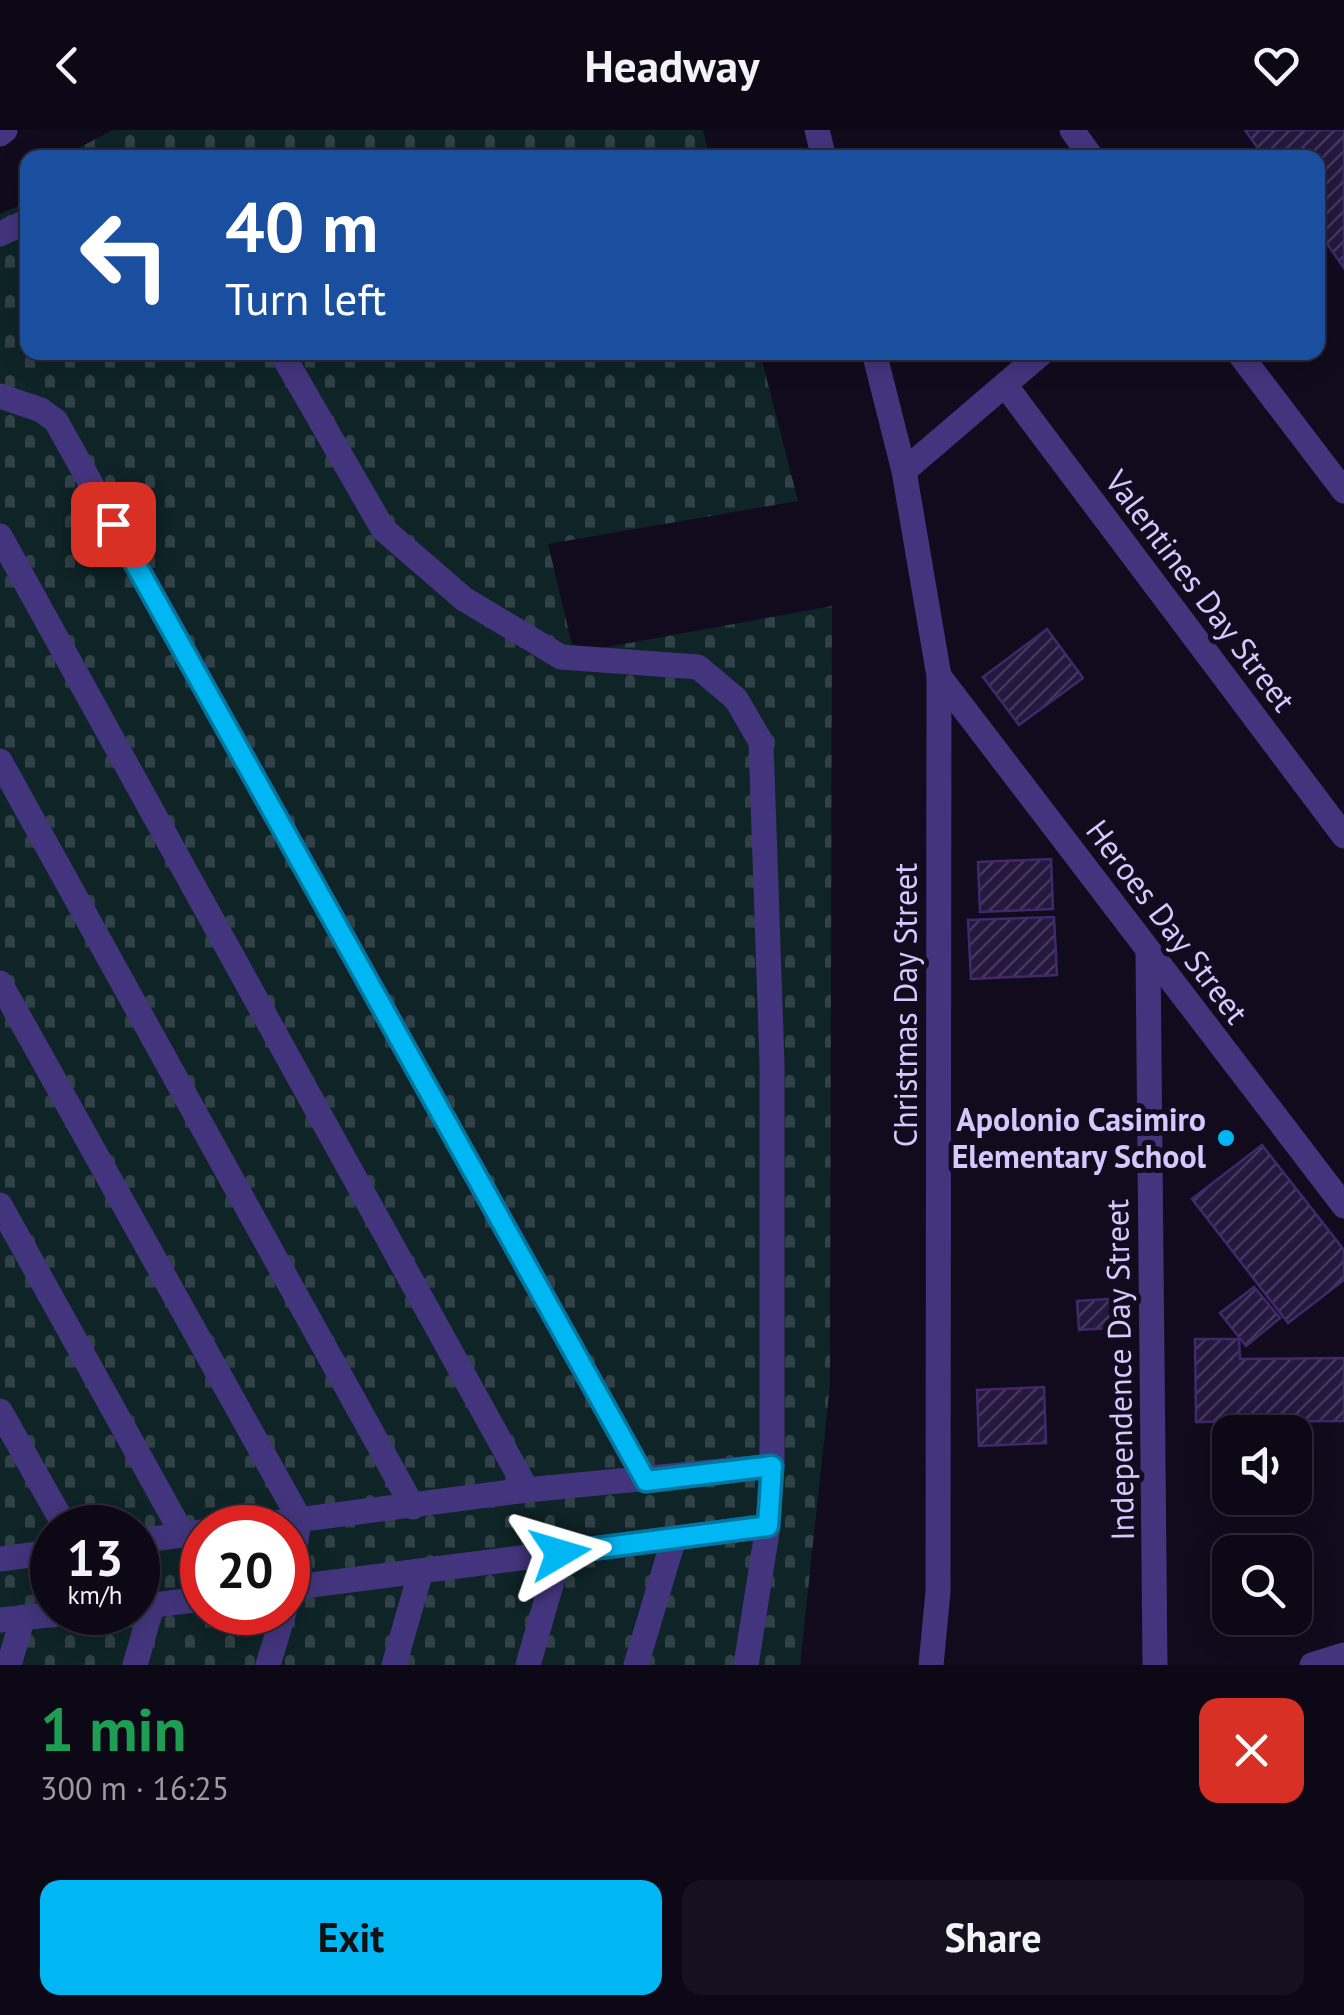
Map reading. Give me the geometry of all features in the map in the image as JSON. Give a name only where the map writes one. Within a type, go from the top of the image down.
[{"type":"street","points":[[286,360],[383,529],[464,599],[562,657],[698,666],[736,699],[761,742],[772,1064],[772,1466],[768,1526],[746,1665]]},
{"type":"street","name":"Christmas Day Street","points":[[876,360],[904,471],[940,676],[938,1572],[931,1665]]},
{"type":"street","points":[[904,471],[1033,360]]},
{"type":"street","points":[[1244,360],[1344,491]]},
{"type":"street","name":"Valentines Day Street","points":[[1004,385],[1344,836]]},
{"type":"street","points":[[0,396],[41,410],[56,422],[646,1481]]},
{"type":"street","points":[[0,536],[527,1490]]},
{"type":"street","name":"Heroes Day Street","points":[[940,676],[1148,954],[1344,1206]]},
{"type":"street","points":[[0,761],[413,1507]]},
{"type":"street","name":"Independence Day Street","points":[[1148,954],[1155,1665]]},
{"type":"street","points":[[0,983],[292,1505]]},
{"type":"street","points":[[0,1204],[180,1513]]},
{"type":"street","points":[[0,1411],[53,1505]]},
{"type":"street","points":[[310,1517],[772,1466]]},
{"type":"street","points":[[310,1593],[421,1571],[768,1526]]},
{"type":"street","points":[[636,1665],[674,1538]]},
{"type":"street","points":[[528,1665],[560,1553]]},
{"type":"street","points":[[0,1559],[30,1555]]},
{"type":"street","points":[[394,1665],[421,1571]]},
{"type":"street","points":[[9,1665],[12,1618]]},
{"type":"street","points":[[134,1665],[140,1635]]},
{"type":"street","points":[[268,1665],[277,1635]]},
{"type":"street","points":[[1312,1665],[1344,1655]]},
{"type":"green space","points":[[113,130],[703,130],[708,150],[74,150]]},
{"type":"green space","points":[[20,205],[20,360],[762,360],[798,501],[548,544],[574,653],[832,606],[830,1385],[800,1665],[0,1665],[0,214]]},
{"type":"building","points":[[1245,130],[1344,130],[1344,268],[1325,241],[1325,150],[1259,150]]},
{"type":"building","points":[[1047,629],[1083,678],[1019,725],[983,677]]},
{"type":"building","points":[[1051,859],[1053,909],[980,912],[978,862]]},
{"type":"building","points":[[1054,917],[1057,975],[971,979],[968,920]]},
{"type":"building","points":[[1262,1145],[1344,1250],[1344,1280],[1288,1323],[1192,1199]]},
{"type":"building","points":[[1254,1287],[1280,1318],[1246,1346],[1220,1313]]},
{"type":"building","points":[[1124,1298],[1126,1327],[1079,1330],[1077,1301]]},
{"type":"building","points":[[1195,1339],[1239,1339],[1240,1359],[1344,1358],[1344,1421],[1312,1421],[1312,1415],[1212,1415],[1212,1422],[1196,1422]]},
{"type":"building","points":[[1044,1387],[1046,1443],[979,1446],[977,1390]]},
{"type":"place","name":"Apolonio Casimiro Elementary School","points":[[1226,1138]]},
{"type":"route","points":[[113,524],[646,1481],[772,1466],[768,1526],[560,1553]]}]
